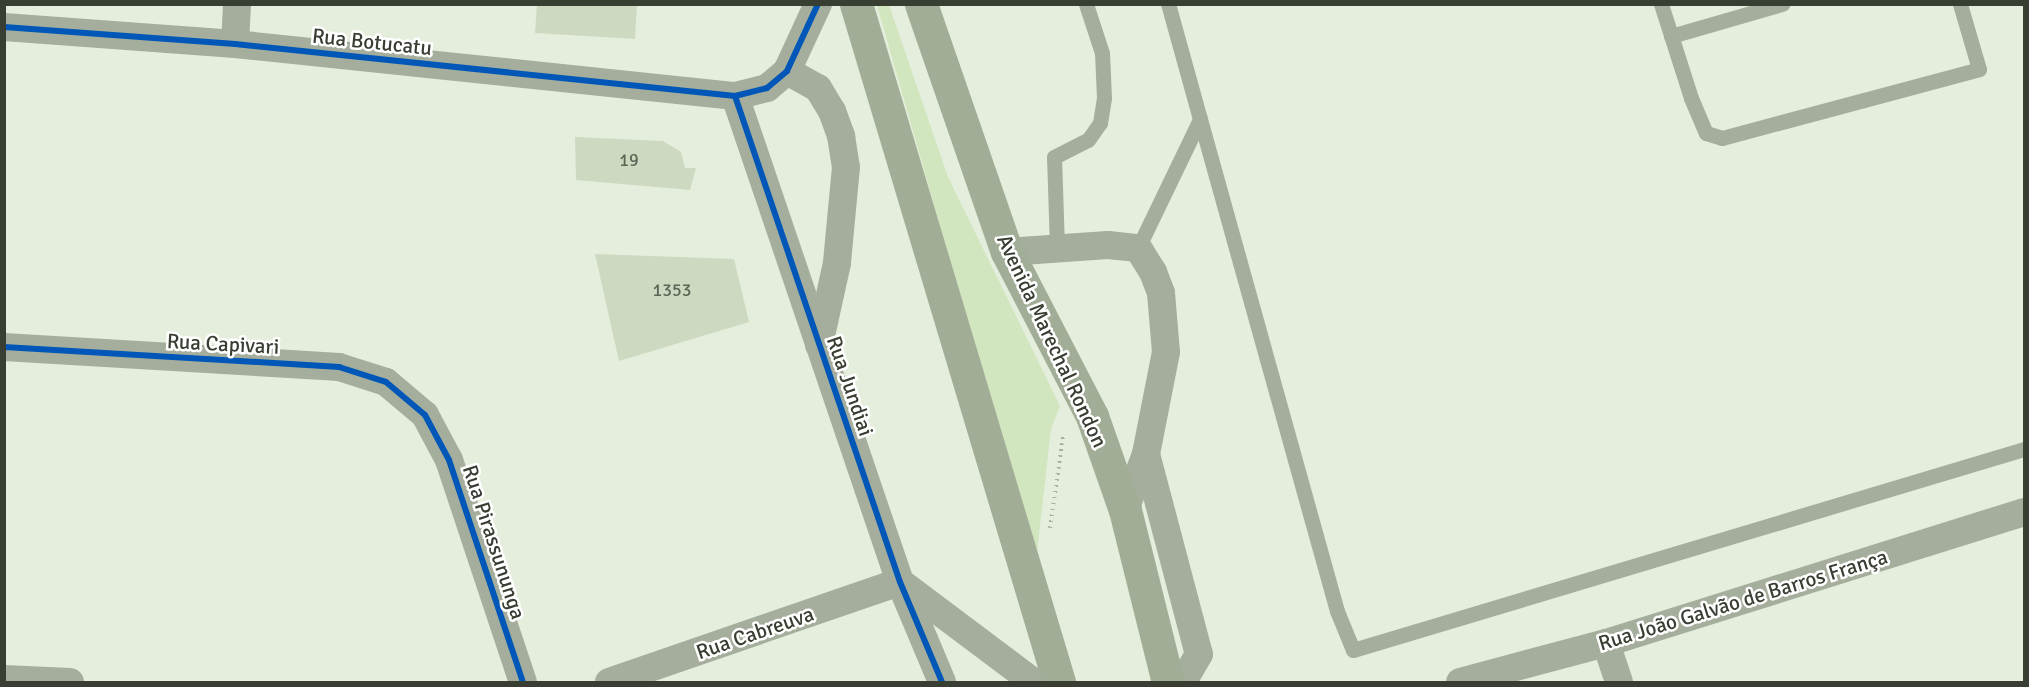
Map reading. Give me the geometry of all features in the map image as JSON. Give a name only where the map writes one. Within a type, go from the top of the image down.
[{"type":"main road","points":[[856,4],[1059,682]]},
{"type":"main road","name":"Avenida Marechal Rondon","points":[[921,4],[1007,252],[1092,416],[1125,510],[1168,682]]},
{"type":"street","points":[[235,44],[237,4]]},
{"type":"street","points":[[818,4],[787,71],[818,88],[842,136],[846,167],[837,263],[819,345]]},
{"type":"street","name":"Rua Botucatu","points":[[4,27],[235,44],[735,96],[767,88],[787,71]]},
{"type":"street","name":"Rua Jundiai","points":[[735,96],[900,582],[942,682]]},
{"type":"street","points":[[1007,252],[1057,247],[1138,248],[1157,283],[1165,323],[1166,352],[1146,454],[1125,510]]},
{"type":"street","name":"Rua Capivari","points":[[4,348],[339,367],[386,382],[425,415]]},
{"type":"street","name":"Rua Pirassununga","points":[[425,415],[449,460],[523,682]]},
{"type":"street","points":[[1146,454],[1199,654],[1183,682]]},
{"type":"street","name":"Rua João Galvão de Barros França","points":[[1460,682],[1606,643],[2025,512]]},
{"type":"street","points":[[900,582],[1033,682]]},
{"type":"street","name":"Rua Cabreuva","points":[[609,682],[900,582]]},
{"type":"street","points":[[1606,643],[1619,682]]},
{"type":"street","points":[[4,679],[70,682]]},
{"type":"lane","points":[[1057,247],[1054,157],[1088,140],[1100,123],[1104,98],[1102,53],[1086,4]]},
{"type":"lane","points":[[1168,4],[1334,599],[1353,650],[2025,449]]},
{"type":"lane","points":[[1661,4],[1707,133],[1722,138],[1979,69],[1960,4]]},
{"type":"lane","points":[[1671,36],[1782,4]]},
{"type":"lane","points":[[1138,248],[1200,119]]},
{"type":"path","points":[[1050,540],[1064,431],[1092,416]]},
{"type":"green space","points":[[877,5],[889,5],[948,177],[1060,406],[1051,429],[1036,561]]},
{"type":"building","points":[[537,4],[637,4],[635,39],[535,33]]},
{"type":"building","points":[[575,137],[663,141],[681,152],[685,168],[696,168],[690,190],[576,180]]},
{"type":"building","points":[[595,254],[734,259],[749,322],[619,361]]},
{"type":"cycle path","points":[[4,27],[235,44],[735,96],[767,88],[787,71],[818,4]]},
{"type":"cycle path","points":[[735,96],[900,582],[942,682]]},
{"type":"cycle path","points":[[4,347],[339,367],[386,382],[425,415],[449,460],[523,682]]}]
